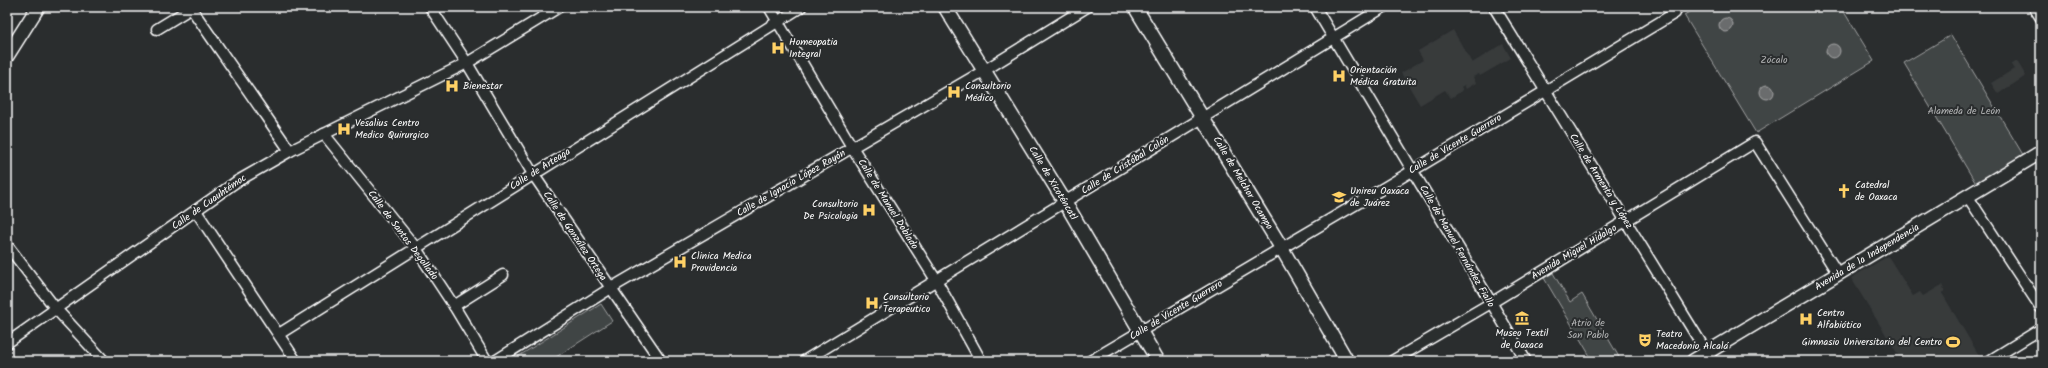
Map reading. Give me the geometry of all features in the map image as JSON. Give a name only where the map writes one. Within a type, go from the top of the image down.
[{"type":"main road","points":[[7,56],[38,7]]},
{"type":"main road","name":"Calle de Xicoténcatl","points":[[945,7],[1065,202],[1158,361]]},
{"type":"main road","name":"Calle de Melchor Ocampo","points":[[1135,7],[1203,116],[1347,361]]},
{"type":"main road","name":"Avenida de la Independencia","points":[[1693,361],[1710,356],[1838,274],[2041,152]]},
{"type":"street","name":"Calle de González Ortega","points":[[430,7],[467,63],[533,174],[662,361]]},
{"type":"street","name":"Calle de Cuauhtémoc","points":[[7,343],[236,182],[290,151],[467,63],[548,10],[559,7]]},
{"type":"street","name":"Calle de Manuel Doblado","points":[[769,7],[852,147],[936,280],[980,361]]},
{"type":"street","name":"Calle de Arteaga","points":[[279,334],[801,7]]},
{"type":"street","name":"Calle de Ignacio López Rayón","points":[[495,361],[611,288],[985,70],[1087,7]]},
{"type":"street","name":"Calle de Manuel Fernández Fiallo","points":[[1315,7],[1526,361]]},
{"type":"street","name":"Calle de Cristóbal Colón","points":[[804,361],[1332,37],[1384,7]]},
{"type":"street","name":"Calle de Armenta y López","points":[[1494,7],[1710,356]]},
{"type":"street","points":[[2034,7],[2041,18]]},
{"type":"street","points":[[157,30],[192,8],[290,151]]},
{"type":"street","name":"Calle de Vicente Guerrero","points":[[1090,361],[1413,170],[1673,10]]},
{"type":"street","name":"Calle de Santos Degollado","points":[[324,134],[415,248],[454,306],[488,361]]},
{"type":"street","name":"Avenida Miguel Hidalgo","points":[[1392,361],[1491,303],[1755,142],[1838,274]]},
{"type":"street","points":[[1968,196],[2041,308]]},
{"type":"street","points":[[196,211],[296,361]]},
{"type":"street","points":[[7,245],[56,309],[104,361]]},
{"type":"street","points":[[454,306],[503,275]]},
{"type":"street","points":[[1989,361],[2041,329]]},
{"type":"shaded area","points":[[1723,18],[1729,18],[1733,22],[1733,28],[1729,32],[1723,32],[1719,28],[1719,22]]},
{"type":"shaded area","points":[[1453,30],[1472,63],[1503,44],[1511,58],[1480,76],[1479,74],[1473,77],[1476,83],[1466,89],[1464,85],[1461,87],[1463,90],[1451,98],[1445,90],[1420,105],[1401,73],[1423,60],[1418,51]]},
{"type":"shaded area","points":[[1830,44],[1836,44],[1840,48],[1840,54],[1836,58],[1830,58],[1826,54],[1826,48]]},
{"type":"shaded area","points":[[2017,61],[2026,76],[1998,94],[1991,83],[2014,69],[2011,65]]},
{"type":"shaded area","points":[[1764,85],[1770,85],[1774,89],[1774,95],[1770,99],[1764,99],[1760,95],[1760,89]]},
{"type":"shaded area","points":[[1888,256],[1913,296],[1920,292],[1923,296],[1942,285],[1945,291],[1942,293],[1980,357],[1974,361],[1902,361],[1851,278]]},
{"type":"green space","name":"Zócalo","points":[[1698,7],[1841,7],[1874,61],[1756,133],[1684,15]]},
{"type":"green space","name":"Alameda de León","points":[[1951,35],[2025,158],[1978,187],[1904,63]]},
{"type":"green space","name":"Atrio de San Pablo","points":[[1553,273],[1570,302],[1582,294],[1619,357],[1612,361],[1593,361],[1544,278]]},
{"type":"green space","points":[[601,304],[612,321],[550,361],[511,361]]},
{"type":"place","name":"Homeopatia Integral","points":[[778,48]]},
{"type":"place","name":"Orientación Médica Gratuita","points":[[1339,76]]},
{"type":"place","name":"Bienestar","points":[[452,86]]},
{"type":"place","name":"Consultorio Médico","points":[[954,92]]},
{"type":"place","name":"Vesalius Centro Medico Quirurgico","points":[[344,129]]},
{"type":"place","name":"Catedral de Oaxaca","points":[[1844,191]]},
{"type":"place","name":"Unireu Oaxaca de Juárez","points":[[1339,197]]},
{"type":"place","name":"Consultorio De Psicologia","points":[[869,210]]},
{"type":"place","name":"Clinica Medica Providencia","points":[[680,262]]},
{"type":"place","name":"Consultorio Terapeutico","points":[[872,303]]},
{"type":"place","name":"Museo Textil de Oaxaca","points":[[1522,318]]},
{"type":"place","name":"Centro Alfabiótico","points":[[1806,319]]},
{"type":"place","name":"Teatro Macedonio Alcalá","points":[[1645,340]]},
{"type":"place","name":"Gimnasio Universitario del Centro","points":[[1953,342]]}]
